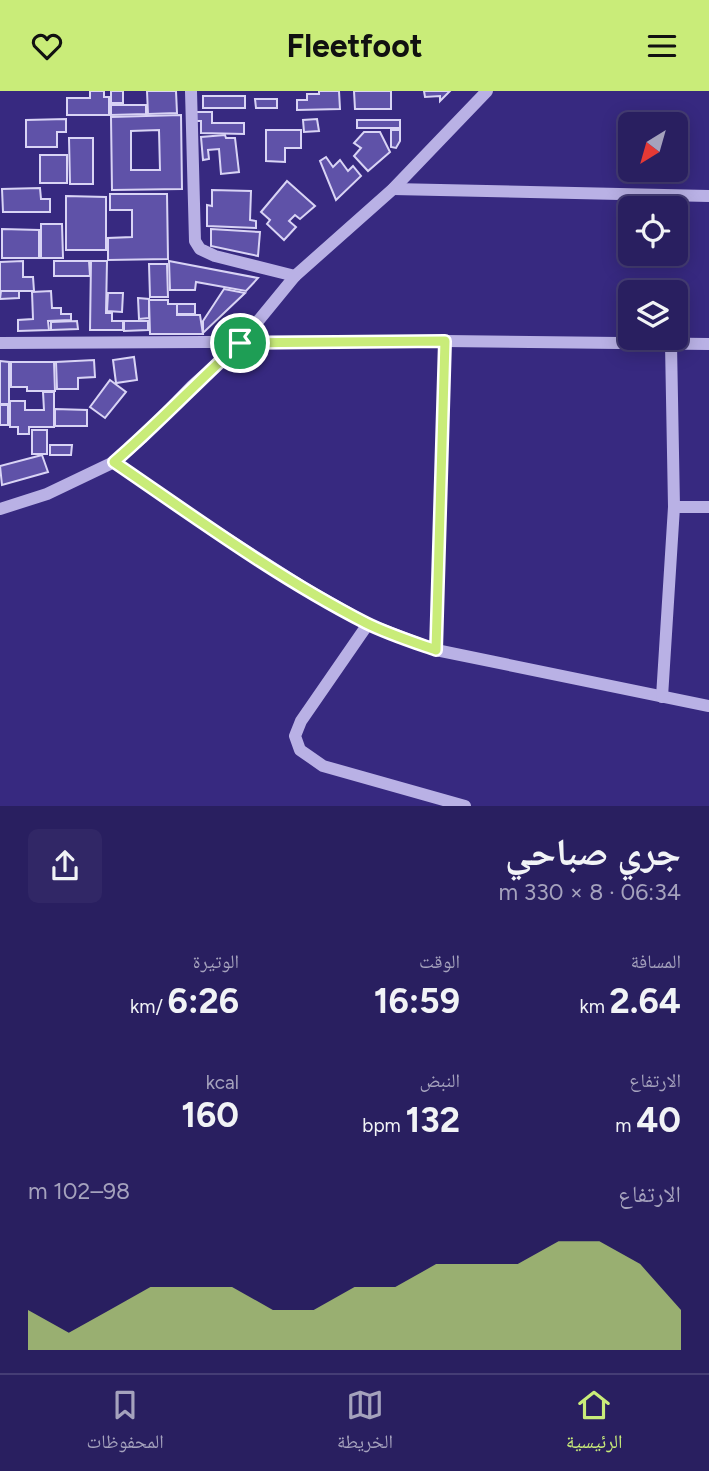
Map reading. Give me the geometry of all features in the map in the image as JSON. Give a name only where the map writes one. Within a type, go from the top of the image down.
[{"type":"street","points":[[191,91],[195,241],[200,249],[215,256],[295,276]]},
{"type":"street","points":[[0,509],[47,494],[114,462],[142,438],[192,386],[240,343],[295,276],[393,189],[487,91]]},
{"type":"street","points":[[393,189],[709,196]]},
{"type":"street","points":[[436,650],[445,341]]},
{"type":"street","points":[[0,344],[445,341],[618,343]]},
{"type":"street","points":[[688,344],[709,344]]},
{"type":"street","points":[[662,697],[674,507],[671,350]]},
{"type":"street","points":[[114,462],[306,589],[368,624],[436,650],[709,706]]},
{"type":"street","points":[[674,507],[709,507]]},
{"type":"street","points":[[368,624],[301,721],[295,736],[300,750],[323,766],[465,806]]},
{"type":"building","points":[[90,91],[104,91],[104,97],[109,97],[109,115],[67,115],[67,98],[90,98]]},
{"type":"building","points":[[111,91],[123,91],[123,103],[111,103]]},
{"type":"building","points":[[147,91],[176,91],[177,113],[148,114]]},
{"type":"building","points":[[319,91],[339,91],[340,109],[297,110],[297,100],[307,100],[307,94],[319,94]]},
{"type":"building","points":[[354,91],[391,91],[391,109],[355,109]]},
{"type":"building","points":[[424,91],[450,91],[440,101],[440,96],[425,97]]},
{"type":"building","points":[[203,96],[245,96],[245,108],[203,108]]},
{"type":"building","points":[[255,99],[277,99],[277,108],[256,108]]},
{"type":"building","points":[[111,105],[146,105],[146,114],[111,115]]},
{"type":"building","points":[[194,112],[212,112],[212,123],[244,123],[244,134],[201,133],[201,121],[193,121]]},
{"type":"building","points":[[181,115],[182,189],[112,190],[111,117]],"holes":[[[159,130],[160,170],[131,170],[131,131]]]},
{"type":"building","points":[[66,119],[66,132],[57,132],[57,147],[26,147],[26,120]]},
{"type":"building","points":[[317,119],[319,131],[304,132],[303,120]]},
{"type":"building","points":[[357,120],[400,120],[400,128],[357,128]]},
{"type":"building","points":[[266,130],[301,130],[301,148],[285,148],[285,162],[266,161]]},
{"type":"building","points":[[391,130],[400,130],[400,141],[396,148],[391,147]]},
{"type":"building","points":[[364,132],[380,132],[390,152],[368,171],[354,156],[361,148],[354,143]]},
{"type":"building","points":[[225,135],[226,138],[235,138],[239,172],[221,174],[219,149],[208,150],[209,159],[203,160],[201,137]]},
{"type":"building","points":[[69,138],[93,138],[93,184],[70,184]]},
{"type":"building","points":[[40,155],[67,155],[67,183],[40,183]]},
{"type":"building","points":[[326,157],[333,167],[340,160],[348,171],[353,166],[361,176],[336,200],[320,161]]},
{"type":"building","points":[[287,181],[315,206],[300,219],[295,215],[289,221],[296,227],[284,240],[267,224],[270,220],[261,212]]},
{"type":"building","points":[[40,188],[41,199],[50,199],[50,212],[3,212],[2,189]]},
{"type":"building","points":[[212,190],[251,191],[250,220],[256,221],[256,228],[207,226],[207,205],[212,206]]},
{"type":"building","points":[[110,194],[167,194],[168,259],[108,260],[108,238],[132,237],[132,210],[110,210]]},
{"type":"building","points":[[66,196],[106,197],[106,250],[66,250]]},
{"type":"building","points":[[41,224],[62,224],[63,258],[41,258]]},
{"type":"building","points":[[2,229],[39,230],[39,258],[2,258]]},
{"type":"building","points":[[211,229],[260,232],[258,256],[211,246]]},
{"type":"building","points":[[23,261],[23,277],[33,277],[34,291],[0,291],[0,262]]},
{"type":"building","points":[[54,261],[89,261],[90,276],[54,276]]},
{"type":"building","points":[[91,261],[107,261],[106,313],[112,313],[112,321],[123,321],[123,330],[90,330]]},
{"type":"building","points":[[169,261],[258,278],[246,291],[196,282],[195,290],[170,290]]},
{"type":"building","points":[[149,264],[167,264],[168,297],[150,297]]},
{"type":"building","points":[[224,289],[245,293],[203,333],[203,321]]},
{"type":"building","points":[[1,291],[19,291],[19,298],[0,299]]},
{"type":"building","points":[[51,291],[52,308],[61,308],[61,314],[71,314],[71,320],[48,321],[49,330],[18,331],[18,320],[33,319],[32,292]]},
{"type":"building","points":[[108,293],[123,293],[122,312],[107,311]]},
{"type":"building","points":[[138,298],[149,299],[149,318],[139,319]]},
{"type":"building","points":[[149,300],[168,300],[168,304],[177,304],[177,315],[200,315],[203,334],[150,334]]},
{"type":"building","points":[[177,304],[195,304],[195,314],[177,314]]},
{"type":"building","points":[[77,321],[78,329],[51,330],[51,322]]},
{"type":"building","points":[[124,321],[148,321],[148,330],[124,331]]},
{"type":"building","points":[[134,357],[137,380],[116,383],[113,360]]},
{"type":"building","points":[[94,360],[95,377],[78,378],[78,389],[57,389],[56,362]]},
{"type":"building","points":[[0,361],[9,362],[9,404],[0,404]]},
{"type":"building","points":[[11,362],[54,362],[55,391],[27,391],[27,387],[11,387]]},
{"type":"building","points":[[110,380],[126,392],[105,418],[90,407]]},
{"type":"building","points":[[43,392],[54,392],[54,427],[29,427],[29,434],[18,434],[18,427],[10,427],[10,401],[25,401],[25,410],[44,410]]},
{"type":"building","points":[[0,405],[8,405],[8,425],[0,425]]},
{"type":"building","points":[[55,409],[87,410],[87,426],[55,426]]},
{"type":"building","points":[[32,430],[47,430],[47,454],[32,454]]},
{"type":"building","points":[[50,445],[72,445],[71,455],[50,455]]},
{"type":"building","points":[[42,455],[48,472],[2,485],[0,466]]},
{"type":"route","points":[[445,341],[436,650],[368,624],[306,589],[114,462],[240,343],[445,341]]}]
